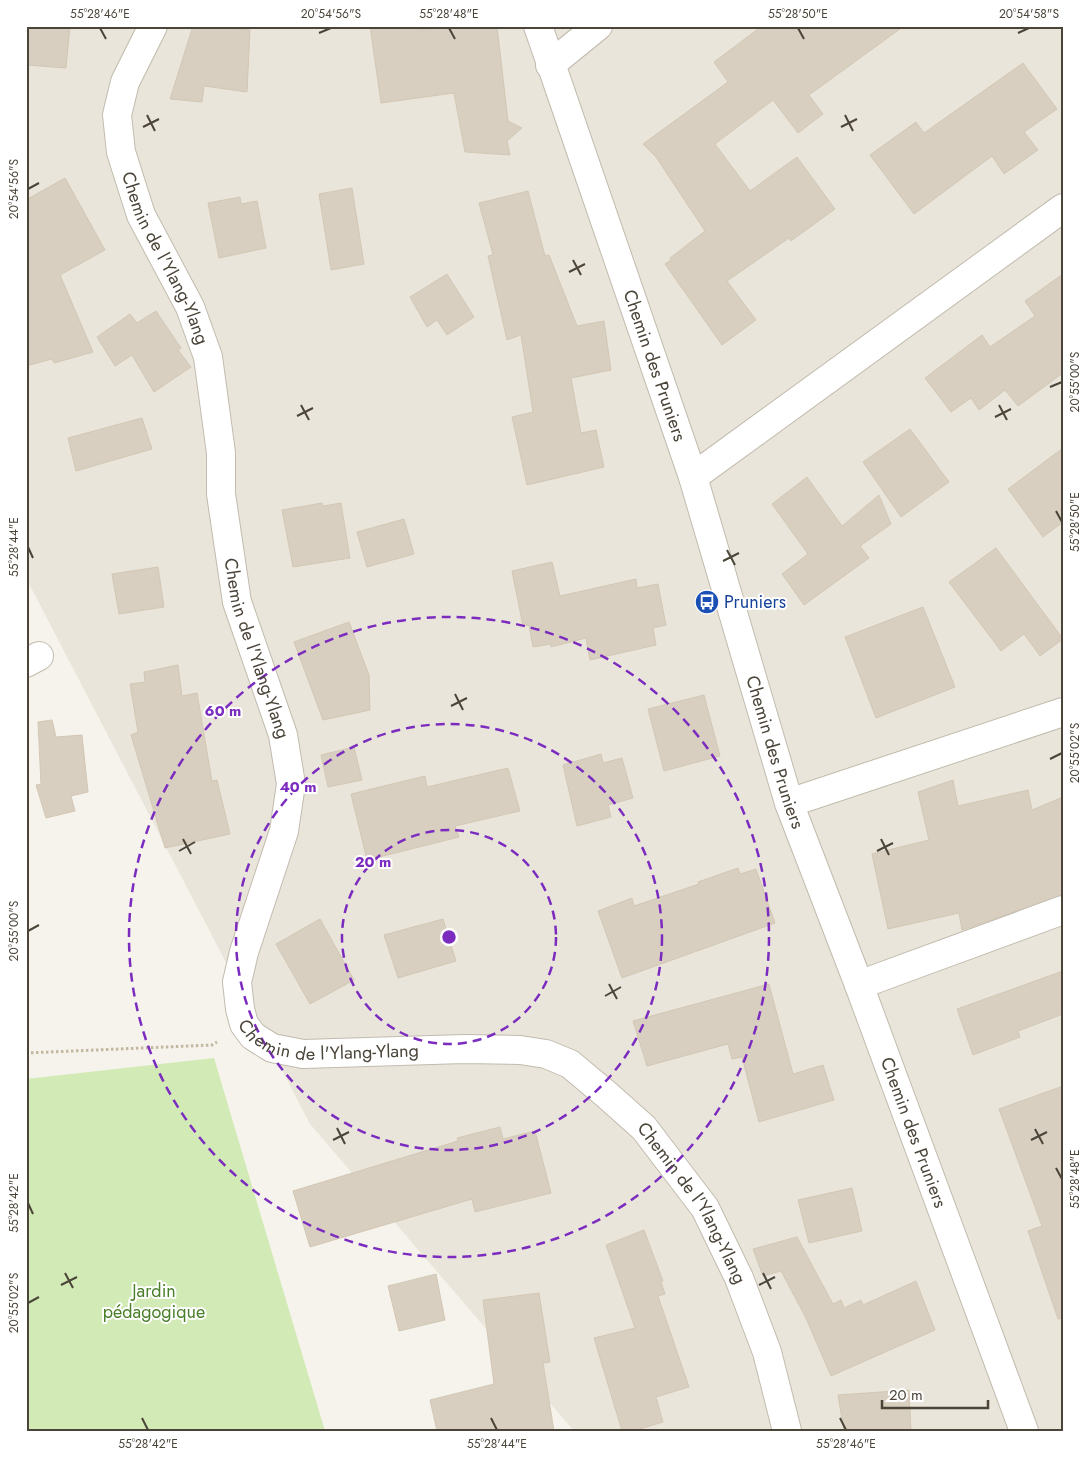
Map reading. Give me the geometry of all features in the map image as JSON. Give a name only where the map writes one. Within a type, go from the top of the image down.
[{"type":"street","name":"Chemin de l'Ylang-Ylang","points":[[153,26],[125,82],[117,115],[121,152],[141,215],[190,307],[208,358],[221,452],[221,494],[237,602],[283,735],[291,784],[284,831],[244,952],[237,982],[244,1024],[252,1036],[272,1048],[303,1054],[464,1049],[520,1050],[546,1054],[570,1064],[644,1128],[705,1208],[740,1278],[767,1352],[787,1431]]},
{"type":"street","name":"Chemin des Pruniers","points":[[538,26],[693,477],[789,803],[859,985],[1024,1431]]},
{"type":"street","points":[[550,65],[598,26]]},
{"type":"street","points":[[693,477],[1063,208]]},
{"type":"street","points":[[789,803],[1063,712]]},
{"type":"street","points":[[859,985],[1063,910]]},
{"type":"path","points":[[26,1053],[212,1045],[244,1024]]},
{"type":"shaded area","points":[[26,26],[1063,26],[1063,1431],[574,1431],[310,1124],[26,578]]},
{"type":"green space","name":"Jardin pédagogique","points":[[214,1058],[325,1431],[26,1431],[26,1079]]},
{"type":"building","points":[[26,26],[70,26],[66,68],[26,65]]},
{"type":"building","points":[[193,26],[250,30],[247,92],[204,86],[202,102],[170,99]]},
{"type":"building","points":[[370,26],[419,26],[420,30],[449,26],[497,26],[508,121],[522,128],[507,141],[510,155],[465,152],[454,93],[381,103]]},
{"type":"building","points":[[762,26],[904,26],[809,95],[823,114],[798,133],[773,100],[715,144],[750,191],[797,157],[835,209],[791,241],[789,238],[727,281],[756,320],[722,345],[665,264],[705,231],[656,157],[643,144],[728,82],[714,62]]},
{"type":"building","points":[[1023,63],[1057,109],[1024,132],[1038,150],[1004,174],[992,156],[914,214],[870,155],[916,122],[924,133]]},
{"type":"building","points":[[65,178],[105,250],[60,275],[93,352],[54,363],[52,359],[26,366],[26,200]]},
{"type":"building","points":[[352,188],[364,264],[331,270],[319,194]]},
{"type":"building","points":[[528,191],[545,256],[549,255],[577,326],[604,321],[611,370],[571,378],[581,433],[596,430],[604,467],[527,485],[512,417],[533,412],[521,335],[507,340],[488,256],[493,255],[479,203]]},
{"type":"building","points":[[240,197],[241,204],[257,201],[266,248],[219,258],[208,203]]},
{"type":"building","points":[[447,274],[474,317],[447,335],[437,320],[427,327],[410,297]]},
{"type":"building","points":[[1063,274],[1063,373],[1018,406],[1005,390],[979,410],[971,398],[951,412],[925,378],[982,335],[990,347],[1035,316],[1025,301]]},
{"type":"building","points":[[156,311],[181,348],[178,350],[191,367],[154,392],[132,355],[115,366],[97,337],[130,314],[137,323]]},
{"type":"building","points":[[142,418],[152,449],[76,471],[68,438]]},
{"type":"building","points":[[910,429],[949,482],[901,517],[863,462]]},
{"type":"building","points":[[1063,448],[1063,522],[1043,537],[1008,489]]},
{"type":"building","points":[[807,477],[842,526],[879,495],[891,524],[860,546],[869,558],[804,605],[782,574],[808,554],[772,504]]},
{"type":"building","points":[[322,503],[323,506],[341,503],[350,558],[293,567],[282,510]]},
{"type":"building","points":[[404,519],[414,554],[367,567],[357,532]]},
{"type":"building","points":[[996,548],[1063,639],[1040,656],[1024,634],[1001,651],[949,582]]},
{"type":"building","points":[[552,562],[560,596],[636,579],[637,588],[658,584],[666,625],[653,628],[656,645],[590,660],[586,638],[551,647],[551,644],[533,647],[529,625],[523,626],[512,571]]},
{"type":"building","points":[[158,567],[164,607],[119,614],[112,574]]},
{"type":"building","points":[[923,607],[955,687],[876,718],[845,637]]},
{"type":"building","points":[[349,622],[369,675],[370,710],[323,720],[294,642]]},
{"type":"building","points":[[178,665],[182,696],[197,693],[212,781],[217,780],[230,834],[165,848],[131,735],[138,732],[130,684],[145,682],[144,672]]},
{"type":"building","points":[[704,695],[720,756],[664,771],[648,709]]},
{"type":"building","points":[[52,720],[56,737],[82,735],[88,792],[71,796],[75,811],[46,818],[36,785],[41,784],[38,722]]},
{"type":"building","points":[[354,747],[362,780],[328,787],[321,755]]},
{"type":"building","points":[[601,754],[603,763],[622,758],[633,798],[608,805],[611,817],[577,826],[563,765]]},
{"type":"building","points":[[508,768],[520,811],[455,826],[459,837],[367,860],[351,794],[425,776],[427,787]]},
{"type":"building","points":[[953,780],[958,806],[1028,790],[1032,810],[1063,797],[1063,895],[962,930],[959,913],[888,929],[872,854],[929,840],[918,792]]},
{"type":"building","points":[[738,868],[740,874],[756,869],[775,923],[622,978],[598,911],[632,898],[634,906],[699,884],[698,882]]},
{"type":"building","points":[[320,919],[354,980],[310,1004],[276,944]]},
{"type":"building","points":[[443,919],[456,961],[398,978],[384,935]]},
{"type":"building","points":[[1063,971],[1063,1014],[1018,1031],[1020,1037],[973,1055],[957,1009]]},
{"type":"building","points":[[769,984],[793,1074],[823,1065],[834,1100],[759,1122],[742,1057],[732,1059],[728,1044],[647,1066],[633,1021]]},
{"type":"building","points":[[1063,1086],[1063,1318],[1058,1319],[1028,1231],[1042,1226],[999,1109]]},
{"type":"building","points":[[500,1127],[503,1139],[535,1131],[551,1193],[475,1212],[472,1199],[310,1247],[293,1191],[458,1141],[457,1138]]},
{"type":"building","points":[[852,1188],[862,1231],[809,1243],[798,1200]]},
{"type":"building","points":[[644,1230],[663,1281],[661,1282],[665,1294],[658,1296],[689,1387],[656,1397],[663,1422],[633,1431],[622,1431],[594,1338],[635,1328],[606,1245]]},
{"type":"building","points":[[797,1237],[833,1304],[841,1300],[844,1308],[861,1300],[863,1305],[916,1281],[935,1330],[831,1376],[805,1316],[781,1271],[763,1276],[753,1249]]},
{"type":"building","points":[[436,1274],[445,1320],[399,1331],[388,1286]]},
{"type":"building","points":[[539,1293],[550,1362],[543,1363],[554,1431],[437,1431],[430,1400],[494,1384],[483,1300]]},
{"type":"building","points":[[909,1390],[911,1431],[844,1431],[838,1395]]},
{"type":"place","name":"Pruniers","points":[[707,602]]}]
